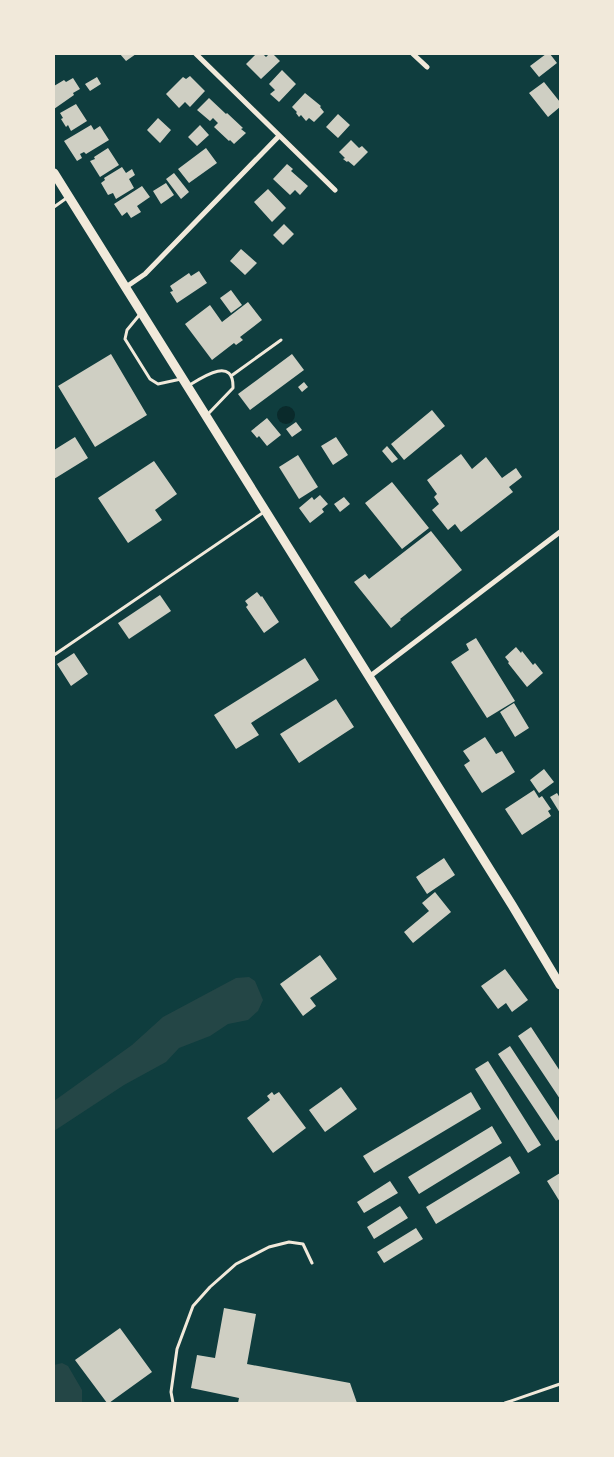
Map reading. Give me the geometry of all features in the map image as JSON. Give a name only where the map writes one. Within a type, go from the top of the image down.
[{"type":"main road","points":[[54,172],[264,511],[512,905],[560,986]]},
{"type":"street","points":[[196,54],[335,190]]},
{"type":"street","points":[[413,54],[426,67]]},
{"type":"street","points":[[126,287],[145,274],[279,136]]},
{"type":"street","points":[[369,677],[560,532]]},
{"type":"lane","points":[[54,207],[69,197]]},
{"type":"lane","points":[[142,312],[127,330],[125,339],[150,379],[158,384],[182,378]]},
{"type":"lane","points":[[231,376],[281,340]]},
{"type":"lane","points":[[187,387],[206,374],[216,371],[223,370],[234,380],[233,388],[205,416]]},
{"type":"lane","points":[[54,656],[264,511]]},
{"type":"lane","points":[[173,1403],[171,1392],[177,1349],[193,1306],[210,1287],[236,1264],[269,1247],[288,1242],[303,1244],[312,1263]]},
{"type":"lane","points":[[505,1403],[560,1384]]},
{"type":"shaded area","points":[[286,406],[292,409],[295,415],[292,421],[286,424],[280,421],[277,415],[280,409]]},
{"type":"shaded area","points":[[249,977],[255,981],[263,1000],[258,1011],[248,1020],[228,1024],[210,1036],[179,1048],[166,1062],[124,1085],[54,1131],[54,1101],[132,1045],[163,1017],[236,978]]},
{"type":"shaded area","points":[[62,1363],[68,1366],[82,1390],[82,1403],[54,1403],[54,1365]]},
{"type":"building","points":[[120,54],[136,54],[126,61]]},
{"type":"building","points":[[256,54],[263,54],[266,57],[269,54],[273,54],[280,61],[261,79],[246,64]]},
{"type":"building","points":[[546,54],[550,54],[557,63],[539,77],[530,66]]},
{"type":"building","points":[[282,70],[296,84],[279,102],[270,94],[275,90],[269,84]]},
{"type":"building","points":[[190,76],[205,91],[190,107],[185,102],[179,108],[166,94],[183,77],[186,79]]},
{"type":"building","points":[[97,77],[101,84],[90,91],[85,84]]},
{"type":"building","points":[[73,78],[80,89],[54,109],[54,86],[64,80],[66,82]]},
{"type":"building","points":[[544,82],[560,102],[560,107],[548,117],[529,93]]},
{"type":"building","points":[[305,93],[321,106],[324,112],[314,122],[309,118],[306,121],[301,115],[299,117],[292,107]]},
{"type":"building","points":[[209,98],[243,128],[241,129],[246,133],[234,144],[214,127],[218,123],[213,118],[210,121],[197,110]]},
{"type":"building","points":[[76,104],[87,121],[71,131],[68,125],[66,127],[61,119],[63,118],[60,113]]},
{"type":"building","points":[[338,114],[350,125],[338,138],[326,127]]},
{"type":"building","points":[[158,118],[171,130],[160,143],[147,130]]},
{"type":"building","points":[[91,125],[94,130],[100,126],[109,140],[86,154],[84,152],[80,154],[82,158],[77,161],[64,141]]},
{"type":"building","points":[[200,125],[209,135],[197,146],[188,137]]},
{"type":"building","points":[[351,140],[359,148],[362,146],[368,152],[354,166],[343,159],[345,158],[339,152]]},
{"type":"building","points":[[108,148],[119,165],[100,177],[90,161]]},
{"type":"building","points":[[206,148],[217,163],[189,183],[178,169]]},
{"type":"building","points":[[287,164],[293,169],[291,171],[308,186],[300,195],[295,190],[290,195],[273,179]]},
{"type":"building","points":[[122,167],[126,173],[132,169],[135,175],[129,179],[134,188],[116,199],[113,193],[108,195],[101,183],[105,180],[104,178]]},
{"type":"building","points":[[174,173],[189,192],[181,199],[166,179]]},
{"type":"building","points":[[166,183],[174,195],[161,204],[153,191]]},
{"type":"building","points":[[142,186],[150,197],[137,206],[141,212],[131,218],[127,212],[122,216],[114,204]]},
{"type":"building","points":[[268,189],[286,208],[272,222],[254,202]]},
{"type":"building","points":[[284,224],[294,234],[283,245],[273,235]]},
{"type":"building","points":[[241,249],[257,263],[245,275],[230,261]]},
{"type":"building","points":[[199,271],[207,283],[177,303],[170,292],[173,291],[170,286],[189,273],[191,276]]},
{"type":"building","points":[[231,290],[242,305],[231,313],[220,298]]},
{"type":"building","points":[[248,302],[262,320],[240,337],[243,340],[236,345],[234,343],[212,360],[185,324],[210,305],[222,322]]},
{"type":"building","points":[[111,354],[147,415],[95,447],[58,386]]},
{"type":"building","points":[[292,354],[304,370],[250,410],[238,394]]},
{"type":"building","points":[[304,382],[308,387],[302,392],[298,387]]},
{"type":"building","points":[[432,410],[445,426],[404,460],[391,444]]},
{"type":"building","points":[[267,418],[281,435],[267,446],[259,436],[257,438],[251,431]]},
{"type":"building","points":[[296,422],[302,430],[292,437],[286,429]]},
{"type":"building","points":[[75,437],[88,458],[54,479],[54,450]]},
{"type":"building","points":[[336,437],[348,455],[333,465],[321,446]]},
{"type":"building","points":[[387,446],[398,459],[392,463],[382,451]]},
{"type":"building","points":[[461,454],[472,469],[486,457],[502,478],[516,468],[522,477],[509,487],[513,492],[461,532],[455,524],[448,530],[432,510],[439,504],[434,497],[437,494],[427,480]]},
{"type":"building","points":[[298,455],[318,487],[299,499],[279,467]]},
{"type":"building","points":[[154,461],[177,494],[155,510],[162,520],[128,543],[98,498]]},
{"type":"building","points":[[392,482],[429,528],[402,549],[365,503]]},
{"type":"building","points":[[320,495],[328,504],[322,509],[324,512],[310,523],[299,508],[312,497],[314,500]]},
{"type":"building","points":[[344,497],[350,504],[340,512],[334,504]]},
{"type":"building","points":[[431,531],[462,570],[391,628],[354,582],[365,574],[369,579]]},
{"type":"building","points":[[257,592],[262,596],[279,622],[264,633],[246,607],[248,605],[245,601]]},
{"type":"building","points":[[160,595],[171,611],[129,639],[118,623]]},
{"type":"building","points":[[476,638],[515,701],[487,718],[451,662],[469,650],[466,644]]},
{"type":"building","points":[[516,647],[521,653],[522,651],[533,665],[535,663],[543,673],[527,687],[505,657]]},
{"type":"building","points":[[74,653],[88,674],[71,686],[57,664]]},
{"type":"building","points":[[305,658],[319,680],[251,723],[259,735],[236,749],[214,715]]},
{"type":"building","points":[[336,699],[354,727],[299,763],[280,734]]},
{"type":"building","points":[[514,703],[529,728],[515,737],[500,712]]},
{"type":"building","points":[[485,737],[496,754],[502,751],[515,772],[482,793],[464,765],[470,761],[463,751]]},
{"type":"building","points":[[544,769],[554,782],[539,793],[530,780]]},
{"type":"building","points":[[534,790],[539,798],[542,796],[551,809],[548,811],[551,816],[522,835],[505,809]]},
{"type":"building","points":[[557,793],[560,798],[560,813],[550,797]]},
{"type":"building","points":[[444,858],[455,875],[427,894],[416,877]]},
{"type":"building","points":[[435,892],[451,912],[413,943],[404,932],[429,911],[422,903]]},
{"type":"building","points":[[320,955],[337,979],[310,998],[316,1006],[303,1016],[280,984]]},
{"type":"building","points":[[505,969],[528,1000],[512,1012],[506,1003],[498,1009],[481,986]]},
{"type":"building","points":[[531,1027],[560,1071],[560,1099],[518,1036]]},
{"type":"building","points":[[510,1046],[560,1122],[560,1139],[556,1141],[498,1054]]},
{"type":"building","points":[[488,1061],[541,1145],[528,1153],[475,1069]]},
{"type":"building","points":[[341,1087],[357,1109],[325,1132],[309,1110]]},
{"type":"building","points":[[272,1092],[274,1095],[279,1092],[306,1128],[273,1153],[247,1118],[270,1100],[267,1096]]},
{"type":"building","points":[[471,1092],[481,1109],[374,1173],[363,1156]]},
{"type":"building","points":[[492,1126],[502,1143],[419,1194],[408,1177]]},
{"type":"building","points":[[510,1156],[520,1173],[436,1224],[426,1207]]},
{"type":"building","points":[[560,1173],[560,1202],[547,1181]]},
{"type":"building","points":[[390,1181],[398,1193],[364,1213],[357,1202]]},
{"type":"building","points":[[400,1206],[408,1218],[374,1239],[367,1227]]},
{"type":"building","points":[[416,1228],[423,1239],[384,1263],[377,1252]]},
{"type":"building","points":[[224,1308],[256,1314],[247,1364],[350,1383],[357,1403],[238,1403],[239,1398],[191,1388],[197,1355],[215,1358]]},
{"type":"building","points":[[120,1328],[152,1372],[107,1403],[75,1360]]}]
